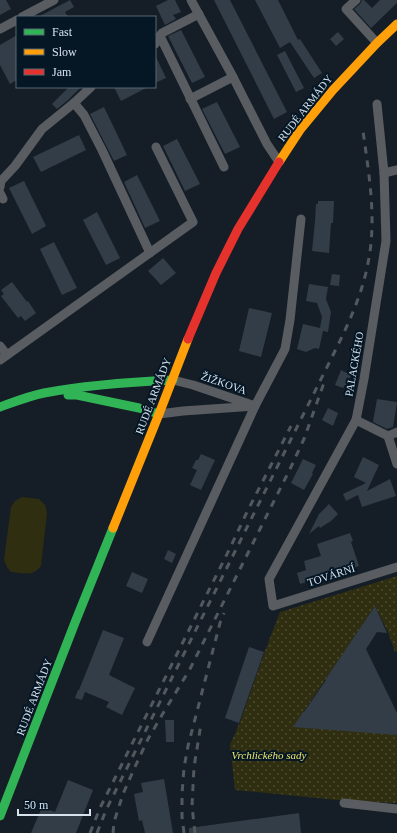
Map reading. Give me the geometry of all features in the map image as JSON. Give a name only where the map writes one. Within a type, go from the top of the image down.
[{"type":"main road","name":"RUDÉ ARMÁDY","points":[[0,816],[76,620],[173,380],[182,353],[216,273],[238,229],[300,130],[333,90],[397,24]]},
{"type":"main road","name":"ŽIŽKOVA","points":[[0,407],[43,393],[102,385],[173,380]]},
{"type":"main road","name":"ŽIŽKOVA","points":[[43,393],[77,395],[139,408],[159,414]]},
{"type":"street","points":[[24,16],[54,0]]},
{"type":"street","points":[[191,0],[233,77],[267,144],[279,162]]},
{"type":"street","points":[[356,0],[346,9],[377,43]]},
{"type":"street","points":[[199,14],[162,33],[157,40],[190,99],[224,167]]},
{"type":"street","points":[[0,29],[16,21]]},
{"type":"street","points":[[190,99],[233,77]]},
{"type":"street","points":[[0,187],[1,181],[15,166],[42,129],[90,88]]},
{"type":"street","points":[[74,103],[84,115],[102,150],[150,254]]},
{"type":"street","name":"PALACKÉHO","points":[[272,606],[269,579],[356,420],[386,242],[384,173],[377,104]]},
{"type":"street","points":[[0,346],[3,358],[193,222],[156,147]]},
{"type":"street","points":[[384,173],[397,170]]},
{"type":"street","points":[[147,642],[255,406],[285,349],[302,219]]},
{"type":"street","name":"ŽIŽKOVA","points":[[173,380],[193,385],[255,406]]},
{"type":"street","name":"ŽIŽKOVA","points":[[159,414],[255,406]]},
{"type":"street","points":[[356,420],[388,436],[397,464]]},
{"type":"street","points":[[388,436],[397,432]]},
{"type":"street","name":"TOVÁRNÍ","points":[[272,606],[397,567]]},
{"type":"street","points":[[344,804],[397,809]]},
{"type":"green space","points":[[22,497],[39,499],[45,505],[47,513],[41,566],[34,572],[28,574],[11,572],[4,560],[11,507],[15,501]]},
{"type":"green space","name":"Vrchlického sady","points":[[397,576],[397,651],[395,652],[388,632],[375,606],[294,726],[397,734],[397,803],[337,800],[235,790],[230,745],[240,722],[280,612]]},
{"type":"building","points":[[0,0],[6,0],[11,9],[0,15]]},
{"type":"building","points":[[70,0],[74,7],[65,12],[67,16],[40,16]]},
{"type":"building","points":[[168,0],[175,0],[181,12],[173,15],[176,19],[165,25],[156,6]]},
{"type":"building","points":[[214,0],[230,0],[287,112],[274,119]]},
{"type":"building","points":[[255,0],[278,0],[298,40],[300,39],[322,73],[314,78],[290,42],[280,48]]},
{"type":"building","points":[[362,0],[364,0],[372,8],[380,0],[397,0],[397,3],[371,28],[354,9]]},
{"type":"building","points":[[181,30],[205,77],[192,83],[168,36]]},
{"type":"building","points":[[338,32],[344,39],[336,46],[330,39]]},
{"type":"building","points":[[16,36],[16,81],[10,84],[0,65],[0,45]]},
{"type":"building","points":[[285,51],[304,88],[296,92],[277,55]]},
{"type":"building","points":[[156,57],[166,78],[156,83]]},
{"type":"building","points":[[68,88],[80,88],[57,109],[52,104]]},
{"type":"building","points":[[114,88],[146,88],[121,101]]},
{"type":"building","points":[[217,102],[240,147],[225,154],[202,109]]},
{"type":"building","points":[[104,107],[127,155],[114,161],[90,114]]},
{"type":"building","points":[[79,135],[86,150],[41,172],[33,157]]},
{"type":"building","points":[[177,139],[200,184],[185,191],[163,146]]},
{"type":"building","points":[[137,175],[160,221],[145,228],[124,182]]},
{"type":"building","points":[[24,181],[46,226],[32,234],[9,188]]},
{"type":"building","points":[[318,201],[334,201],[329,253],[312,251],[316,204],[318,204]]},
{"type":"building","points":[[97,212],[120,258],[106,265],[83,220]]},
{"type":"building","points":[[54,242],[77,288],[62,295],[40,249]]},
{"type":"building","points":[[163,258],[176,273],[161,285],[148,271]]},
{"type":"building","points":[[332,274],[340,275],[339,286],[330,285]]},
{"type":"building","points":[[12,282],[36,313],[25,321],[21,316],[18,318],[1,296],[4,294],[1,290]]},
{"type":"building","points":[[309,284],[328,287],[326,299],[331,312],[328,332],[323,331],[319,349],[315,348],[306,352],[297,349],[303,324],[320,328],[322,317],[317,303],[306,301]]},
{"type":"building","points":[[249,308],[272,313],[261,357],[239,351]]},
{"type":"building","points":[[341,370],[351,375],[347,386],[345,385],[343,388],[335,385]]},
{"type":"building","points":[[377,399],[397,402],[393,427],[387,429],[373,422]]},
{"type":"building","points":[[328,408],[338,413],[333,426],[322,420]]},
{"type":"building","points":[[201,454],[215,460],[201,490],[190,485],[197,470],[192,468]]},
{"type":"building","points":[[363,457],[379,465],[367,491],[390,479],[396,496],[362,507],[358,495],[346,501],[343,494],[366,483],[354,477]]},
{"type":"building","points":[[303,459],[316,465],[304,490],[291,483]]},
{"type":"building","points":[[329,504],[338,514],[331,521],[320,528],[319,526],[309,534],[319,514]]},
{"type":"building","points":[[350,533],[353,541],[351,542],[359,566],[300,584],[297,573],[306,570],[304,561],[321,556],[317,544]]},
{"type":"building","points":[[168,550],[176,554],[172,563],[164,559]]},
{"type":"building","points":[[132,572],[148,579],[142,593],[126,586]]},
{"type":"building","points":[[375,606],[387,633],[377,632],[366,649],[397,713],[397,735],[293,727],[326,680]]},
{"type":"building","points":[[103,630],[124,638],[109,675],[135,688],[122,715],[106,707],[109,702],[85,692],[82,700],[75,698]]},
{"type":"building","points":[[249,647],[264,652],[239,723],[225,718]]},
{"type":"building","points":[[165,720],[174,720],[174,742],[166,742]]},
{"type":"building","points":[[164,779],[173,833],[145,833],[142,820],[139,821],[134,794],[143,792],[141,783]]},
{"type":"building","points":[[68,780],[93,790],[76,833],[31,833],[42,807],[55,812]]},
{"type":"building","points":[[299,813],[301,833],[189,833],[189,828]]},
{"type":"railway","points":[[97,833],[106,810],[339,344],[358,298],[368,263],[372,230],[371,197],[363,131]]},
{"type":"railway","points":[[113,833],[114,822],[123,794],[148,739],[190,669],[290,469],[304,439],[325,380]]},
{"type":"railway","points":[[90,833],[100,808],[291,426]]},
{"type":"railway","points":[[184,833],[182,817],[184,768],[188,746],[220,623],[224,613]]},
{"type":"railway","points":[[195,833],[192,806],[194,767],[201,724]]},
{"type":"traffic: fast","points":[[0,407],[22,399],[60,390],[108,384],[173,380]]},
{"type":"traffic: fast","points":[[68,395],[77,395],[139,408],[159,414]]},
{"type":"traffic: fast","points":[[0,816],[113,528]]},
{"type":"traffic: slow","points":[[279,162],[300,130],[333,90],[397,24]]},
{"type":"traffic: slow","points":[[113,528],[188,339]]},
{"type":"traffic: jam","points":[[188,339],[216,273],[238,229],[279,162]]}]
